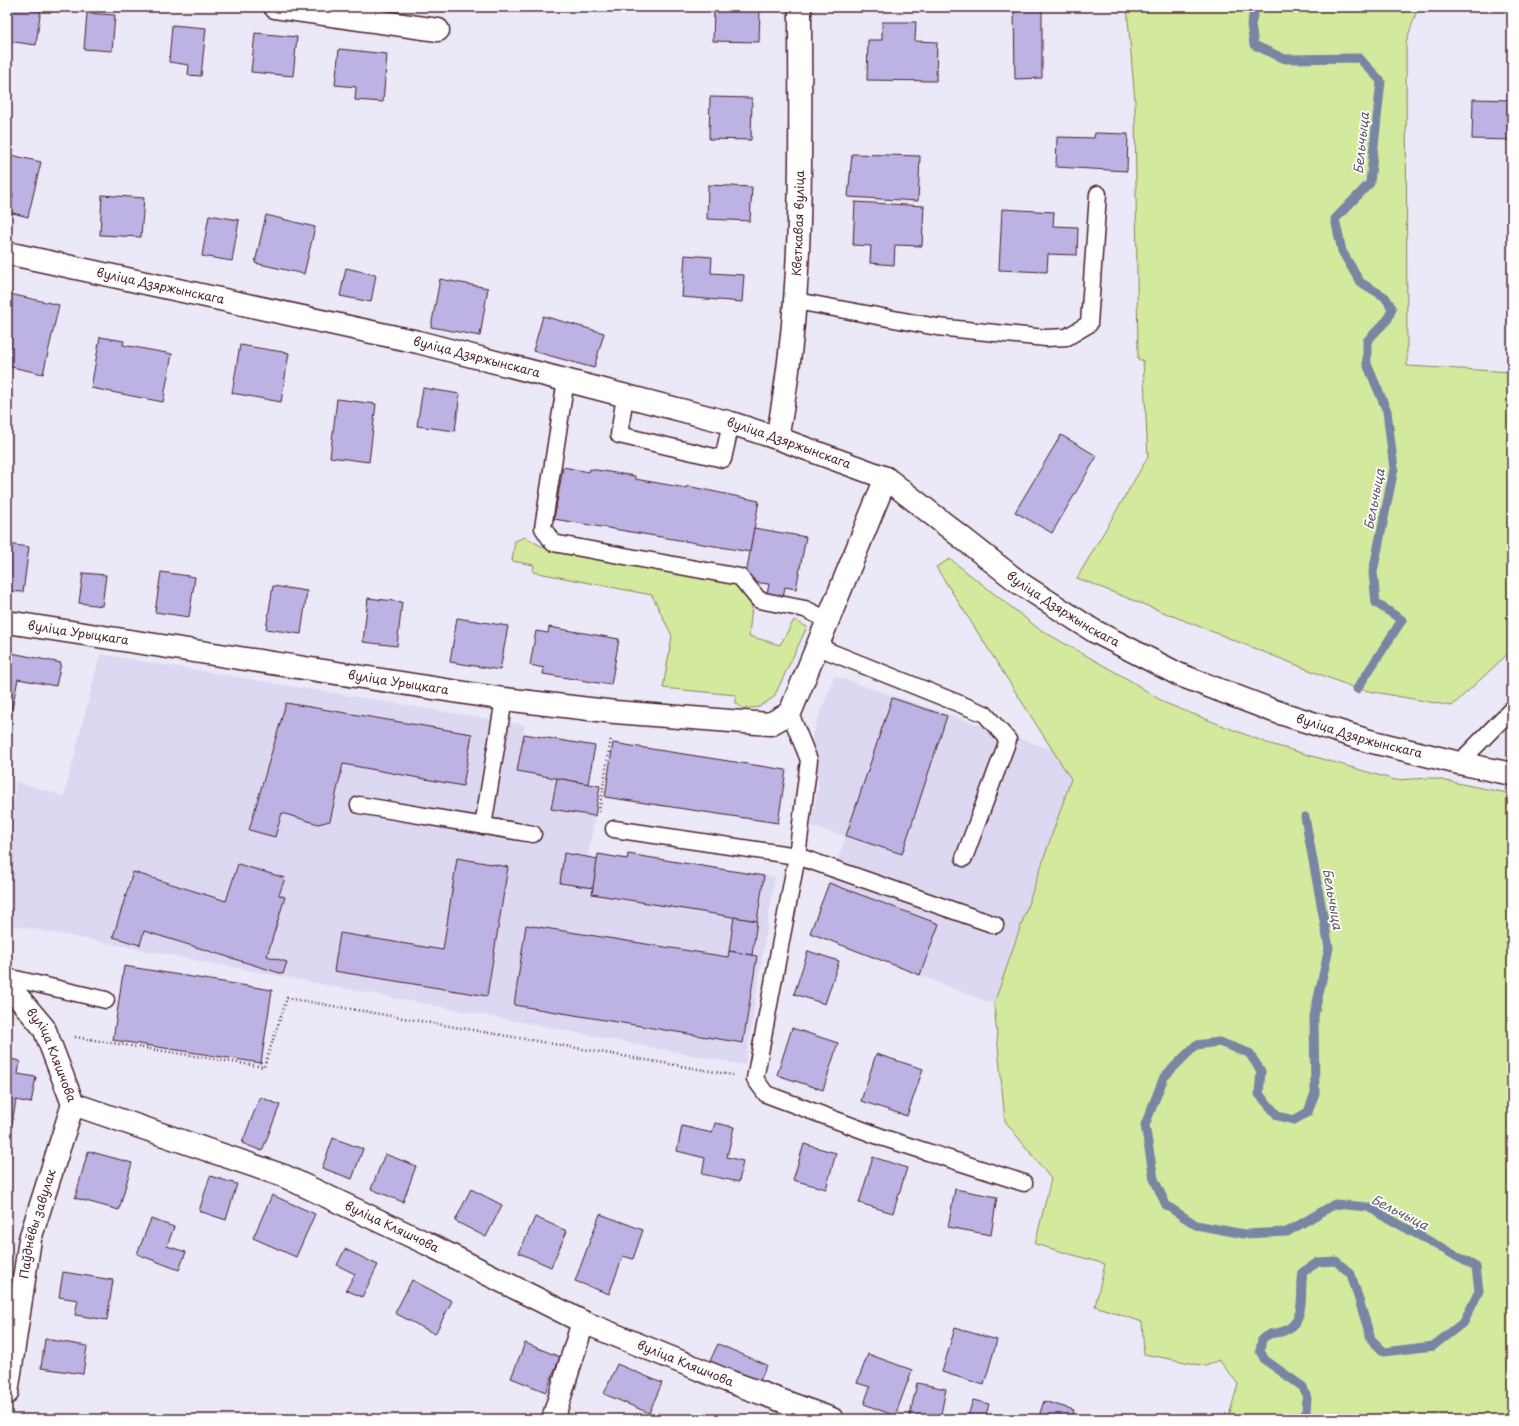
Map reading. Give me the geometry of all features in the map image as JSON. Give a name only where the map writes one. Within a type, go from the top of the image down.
[{"type":"street","points":[[275,7],[438,30]]},
{"type":"street","name":"Кветкавая вуліца","points":[[777,438],[786,395],[796,301],[800,145],[800,7]]},
{"type":"street","name":"вуліца Дзяржынскага","points":[[7,253],[418,342],[731,423],[777,438],[886,478],[1021,584],[1094,631],[1173,672],[1274,711],[1369,741],[1512,774]]},
{"type":"street","points":[[790,713],[886,478]]},
{"type":"street","name":"вуліца Урыцкага","points":[[7,622],[504,700],[615,712],[770,724],[790,713]]},
{"type":"street","name":"вуліца Кляшчова","points":[[7,984],[44,1028],[73,1104],[284,1176],[428,1244],[583,1322],[728,1381],[832,1419]]},
{"type":"street","name":"Паўднёвы завулак","points":[[7,1393],[30,1239],[73,1104]]},
{"type":"street","points":[[553,1419],[583,1322]]},
{"type":"lane","points":[[796,301],[937,327],[1046,338],[1067,337],[1089,324],[1098,194]]},
{"type":"lane","points":[[566,380],[543,528],[553,543],[740,577],[759,600],[805,609],[828,620]]},
{"type":"lane","points":[[625,396],[619,435],[723,460],[731,423]]},
{"type":"lane","points":[[818,647],[985,714],[1008,740],[964,858]]},
{"type":"lane","points":[[483,826],[504,700]]},
{"type":"lane","points":[[1459,763],[1512,709]]},
{"type":"lane","points":[[790,713],[809,760],[797,856],[755,1079],[766,1094],[884,1138],[1024,1183]]},
{"type":"lane","points":[[359,806],[534,834]]},
{"type":"lane","points":[[614,829],[797,856],[995,925]]},
{"type":"lane","points":[[7,977],[106,1000]]},
{"type":"path","points":[[614,829],[597,826],[615,712]]},
{"type":"path","points":[[44,1028],[82,1039],[264,1067],[287,998],[755,1079]]},
{"type":"shaded area","points":[[100,654],[525,725],[517,771],[557,778],[552,809],[595,816],[588,857],[598,859],[598,854],[627,858],[628,854],[775,877],[745,1065],[7,924],[7,830],[16,782],[64,796]]},
{"type":"shaded area","points":[[834,676],[1078,758],[994,1004],[810,933],[846,836],[810,826],[819,786],[811,750],[812,736]]},
{"type":"green space","points":[[1127,7],[1418,7],[1406,42],[1407,366],[1512,372],[1512,650],[1452,706],[1357,689],[1077,578],[1148,457],[1143,360],[1138,360],[1135,102]]},
{"type":"green space","points":[[525,537],[550,551],[734,583],[752,606],[749,636],[780,645],[794,620],[807,627],[774,697],[759,707],[743,709],[736,703],[736,695],[663,688],[672,636],[652,595],[533,572],[534,565],[512,561],[515,541]]},
{"type":"green space","points":[[950,559],[1039,629],[1131,681],[1165,703],[1267,743],[1395,780],[1431,778],[1512,794],[1512,1419],[1228,1419],[1238,1384],[1219,1360],[1206,1366],[1144,1354],[1142,1322],[1095,1306],[1105,1264],[1035,1244],[1051,1179],[1005,1121],[994,1004],[1071,779],[936,567]]},
{"type":"building","points":[[7,7],[41,7],[36,45],[7,41]]},
{"type":"building","points":[[505,7],[554,7],[554,10]]},
{"type":"building","points":[[714,7],[760,8],[759,42],[713,41]]},
{"type":"building","points":[[1014,7],[1042,7],[1042,78],[1015,79]]},
{"type":"building","points":[[87,13],[115,15],[112,51],[84,49]]},
{"type":"building","points":[[882,22],[916,22],[915,41],[937,42],[936,81],[867,80],[868,40],[882,40]]},
{"type":"building","points":[[172,25],[206,28],[201,76],[188,75],[189,65],[169,62]]},
{"type":"building","points":[[255,33],[297,37],[293,76],[251,72]]},
{"type":"building","points":[[339,49],[387,54],[383,102],[355,100],[356,87],[335,85]]},
{"type":"building","points":[[710,97],[752,98],[751,140],[709,139]]},
{"type":"building","points":[[1473,99],[1512,100],[1512,140],[1472,139]]},
{"type":"building","points":[[1095,133],[1128,134],[1127,171],[1056,167],[1057,137],[1094,138]]},
{"type":"building","points":[[7,154],[41,162],[28,217],[9,212],[13,194],[7,193]]},
{"type":"building","points":[[852,154],[920,156],[918,201],[848,197]]},
{"type":"building","points":[[708,185],[752,187],[750,221],[707,219]]},
{"type":"building","points":[[102,195],[144,198],[141,237],[100,235]]},
{"type":"building","points":[[855,202],[924,206],[922,246],[895,245],[894,265],[870,263],[871,246],[853,245]]},
{"type":"building","points":[[1002,209],[1054,212],[1053,226],[1078,227],[1077,255],[1048,254],[1047,272],[999,270]]},
{"type":"building","points":[[209,215],[239,220],[232,261],[202,256]]},
{"type":"building","points":[[266,215],[315,227],[304,274],[255,263]]},
{"type":"building","points":[[685,255],[712,257],[711,273],[744,275],[742,302],[682,297]]},
{"type":"building","points":[[346,268],[376,275],[371,302],[340,296]]},
{"type":"building","points":[[440,279],[488,288],[480,336],[431,327]]},
{"type":"building","points":[[10,294],[59,305],[43,374],[7,366],[7,308]]},
{"type":"building","points":[[543,316],[604,333],[594,368],[533,351]]},
{"type":"building","points":[[100,337],[124,341],[123,345],[172,354],[163,402],[91,388]]},
{"type":"building","points":[[240,345],[289,353],[281,402],[232,393]]},
{"type":"building","points":[[423,388],[460,394],[455,431],[417,426]]},
{"type":"building","points":[[337,399],[376,404],[369,462],[330,457]]},
{"type":"building","points":[[1061,435],[1097,456],[1052,533],[1015,512]]},
{"type":"building","points":[[563,467],[589,472],[590,469],[635,476],[635,479],[686,488],[687,486],[759,501],[750,552],[554,519]]},
{"type":"building","points":[[754,528],[806,537],[796,589],[785,587],[782,602],[766,599],[769,584],[745,581]]},
{"type":"building","points":[[7,544],[29,547],[23,592],[7,591]]},
{"type":"building","points":[[161,572],[195,577],[189,617],[155,612]]},
{"type":"building","points":[[83,573],[106,575],[102,606],[79,603]]},
{"type":"building","points":[[273,586],[307,591],[301,634],[266,629]]},
{"type":"building","points":[[368,598],[402,602],[397,646],[363,642]]},
{"type":"building","points":[[457,618],[508,626],[500,670],[450,662]]},
{"type":"building","points":[[549,627],[619,639],[611,685],[543,674],[544,668],[530,665],[536,631],[548,633]]},
{"type":"building","points":[[7,652],[61,663],[56,686],[18,679],[12,709],[7,708]]},
{"type":"building","points":[[892,698],[947,716],[902,854],[846,836]]},
{"type":"building","points":[[286,703],[472,734],[463,786],[343,764],[330,821],[318,824],[282,813],[275,837],[249,830]]},
{"type":"building","points":[[524,734],[595,746],[588,784],[517,771]]},
{"type":"building","points":[[613,743],[786,770],[778,823],[605,797]]},
{"type":"building","points":[[557,778],[600,786],[595,816],[551,809]]},
{"type":"building","points":[[564,853],[598,859],[593,888],[560,883]]},
{"type":"building","points":[[598,854],[627,859],[628,854],[764,876],[757,921],[592,894]]},
{"type":"building","points":[[457,858],[508,867],[487,996],[334,971],[340,933],[443,950]]},
{"type":"building","points":[[238,864],[285,878],[279,895],[285,897],[267,956],[287,962],[283,974],[144,931],[140,945],[113,937],[133,872],[226,901]]},
{"type":"building","points":[[829,883],[939,924],[920,975],[810,933]]},
{"type":"building","points":[[734,917],[757,921],[752,955],[729,951]]},
{"type":"building","points":[[526,925],[728,957],[729,951],[757,956],[743,1043],[514,1005]]},
{"type":"building","points":[[808,951],[839,961],[825,1004],[794,994]]},
{"type":"building","points":[[124,966],[272,990],[261,1063],[113,1040]]},
{"type":"building","points":[[792,1028],[838,1043],[823,1090],[777,1075]]},
{"type":"building","points":[[876,1054],[923,1069],[907,1116],[861,1101]]},
{"type":"building","points":[[7,1058],[20,1061],[18,1074],[36,1077],[31,1103],[16,1100],[12,1124],[7,1123]]},
{"type":"building","points":[[260,1097],[280,1105],[262,1151],[242,1143]]},
{"type":"building","points":[[715,1123],[734,1127],[727,1157],[743,1161],[739,1182],[702,1174],[705,1158],[677,1151],[682,1126],[712,1133]]},
{"type":"building","points":[[333,1138],[363,1149],[352,1179],[322,1168]]},
{"type":"building","points":[[804,1144],[836,1153],[826,1189],[793,1180]]},
{"type":"building","points":[[88,1151],[132,1163],[119,1210],[75,1198]]},
{"type":"building","points":[[385,1154],[416,1166],[403,1202],[371,1189]]},
{"type":"building","points":[[873,1157],[907,1168],[893,1213],[859,1203]]},
{"type":"building","points":[[210,1176],[237,1184],[226,1220],[199,1211]]},
{"type":"building","points":[[471,1189],[502,1205],[486,1237],[455,1221]]},
{"type":"building","points":[[955,1189],[997,1197],[991,1235],[948,1227]]},
{"type":"building","points":[[272,1195],[315,1214],[296,1257],[253,1238]]},
{"type":"building","points":[[600,1214],[643,1230],[633,1259],[623,1256],[609,1294],[575,1281]]},
{"type":"building","points":[[535,1217],[567,1231],[551,1267],[519,1253]]},
{"type":"building","points":[[151,1219],[174,1227],[167,1246],[186,1252],[179,1270],[137,1254]]},
{"type":"building","points":[[345,1249],[378,1265],[362,1297],[346,1290],[355,1274],[337,1265]]},
{"type":"building","points":[[63,1272],[113,1280],[107,1320],[75,1315],[78,1300],[59,1297]]},
{"type":"building","points":[[412,1280],[452,1301],[435,1334],[395,1313]]},
{"type":"building","points":[[955,1328],[997,1340],[984,1385],[942,1372]]},
{"type":"building","points":[[45,1339],[87,1346],[83,1374],[41,1368]]},
{"type":"building","points":[[525,1343],[560,1357],[546,1392],[511,1378]]},
{"type":"building","points":[[718,1344],[767,1365],[759,1383],[710,1361]]},
{"type":"building","points":[[868,1354],[912,1370],[895,1416],[864,1404],[870,1387],[857,1383]]},
{"type":"building","points":[[617,1364],[662,1383],[649,1413],[604,1394]]},
{"type":"building","points":[[917,1383],[946,1389],[940,1419],[909,1419]]},
{"type":"building","points":[[973,1400],[989,1404],[985,1419],[967,1419]]},
{"type":"building","points":[[1044,1401],[1074,1410],[1072,1419],[1038,1419]]},
{"type":"waterway","name":"Бельчыца","points":[[1255,7],[1251,25],[1254,45],[1285,59],[1359,58],[1381,81],[1370,183],[1335,219],[1342,251],[1360,282],[1385,297],[1392,308],[1388,319],[1367,341],[1367,364],[1387,411],[1394,469],[1373,572],[1376,603],[1402,620],[1357,689]]},
{"type":"waterway","name":"Бельчыца","points":[[1299,1419],[1306,1412],[1307,1398],[1303,1387],[1265,1360],[1260,1351],[1262,1339],[1271,1334],[1284,1331],[1292,1326],[1297,1320],[1300,1313],[1303,1272],[1318,1262],[1336,1261],[1351,1274],[1371,1339],[1384,1352],[1433,1346],[1464,1322],[1479,1291],[1476,1267],[1368,1207],[1335,1204],[1287,1232],[1244,1234],[1196,1225],[1166,1205],[1154,1179],[1145,1125],[1164,1077],[1196,1045],[1219,1042],[1249,1053],[1261,1071],[1259,1094],[1278,1116],[1294,1120],[1308,1112],[1315,1093],[1314,1016],[1329,948],[1305,817]]}]
